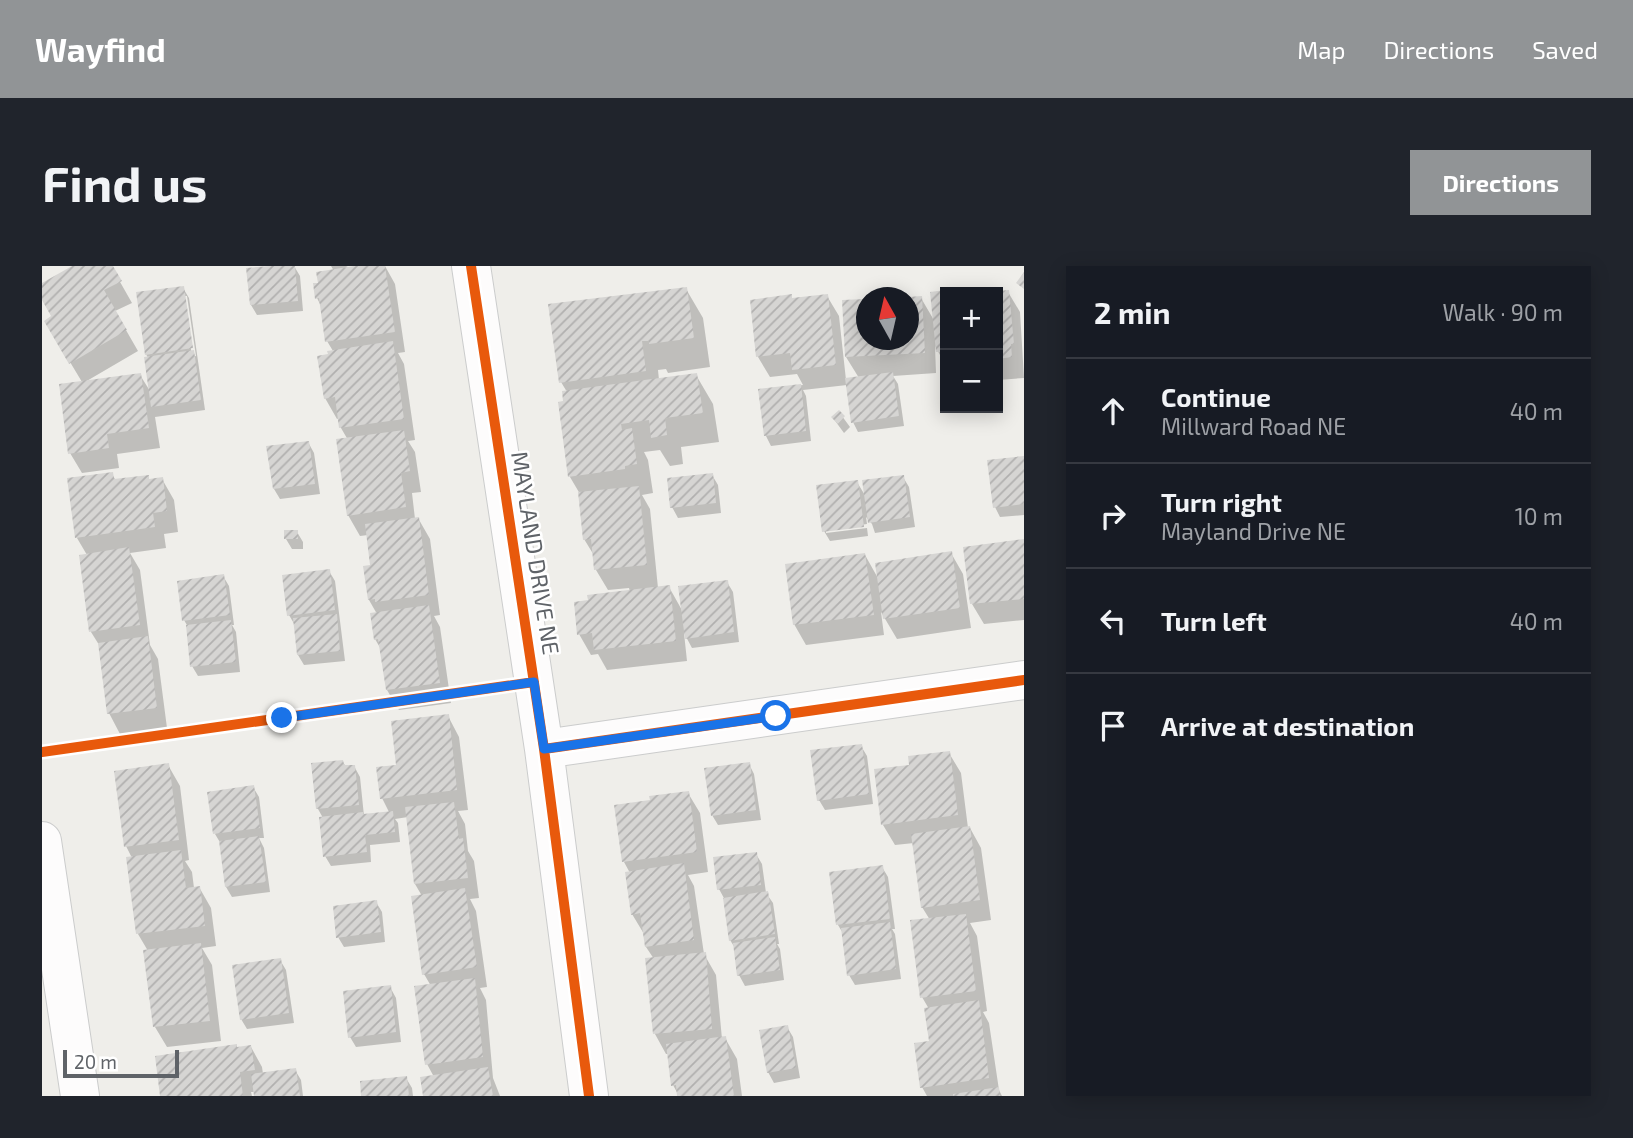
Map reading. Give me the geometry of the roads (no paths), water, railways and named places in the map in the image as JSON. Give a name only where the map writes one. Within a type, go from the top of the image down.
[{"type":"street","name":"MAYLAND DRIVE NE","points":[[471,266],[544,749],[589,1096]]},
{"type":"street","points":[[544,749],[1024,680]]},
{"type":"street","points":[[42,841],[80,1096]]}]
